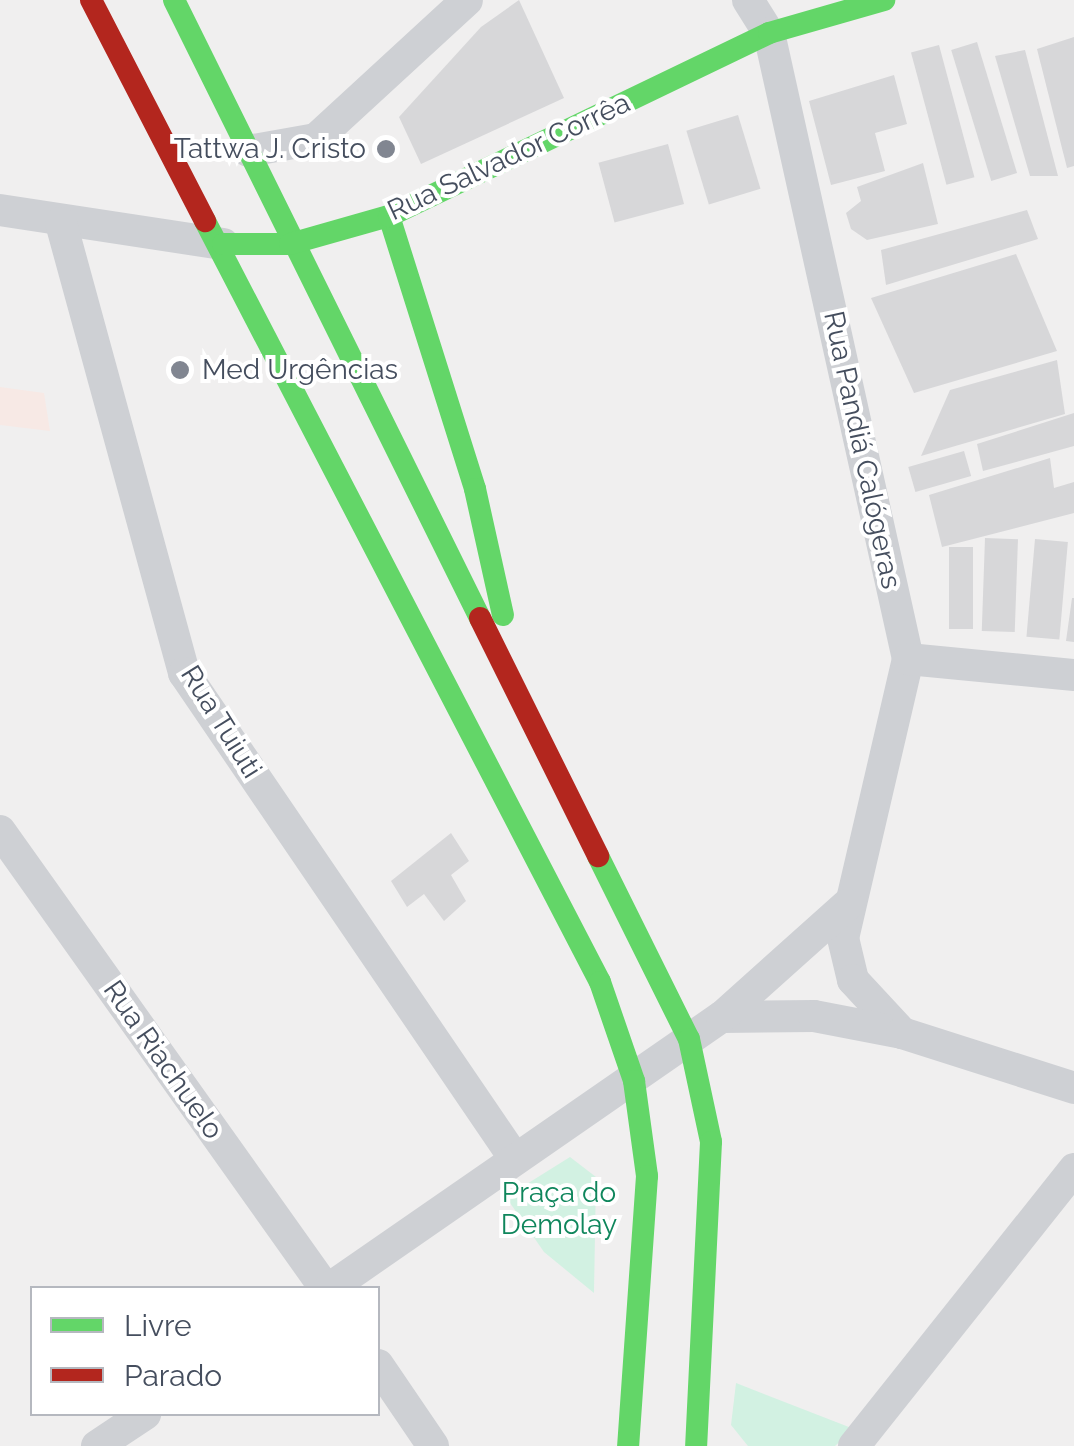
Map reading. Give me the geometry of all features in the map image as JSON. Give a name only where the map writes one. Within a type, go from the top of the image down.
[{"type":"main road","points":[[91,0],[223,244],[600,982],[634,1080],[645,1165],[628,1446]]},
{"type":"main road","points":[[174,0],[290,244],[520,690],[690,1039],[711,1142],[696,1446]]},
{"type":"main road","name":"Rua Salvador Corrêa","points":[[223,244],[290,244],[389,216],[770,33],[884,0]]},
{"type":"main road","points":[[389,216],[475,489],[520,690]]},
{"type":"street","points":[[248,151],[316,139],[467,0]]},
{"type":"street","name":"Rua Pandiá Calógeras","points":[[748,0],[770,33],[908,659],[847,905],[853,980],[902,1033]]},
{"type":"street","name":"Rua Salvador Corrêa","points":[[0,210],[61,223],[223,244]]},
{"type":"street","name":"Rua Tuiuti","points":[[61,223],[184,674],[515,1159]]},
{"type":"street","points":[[908,659],[1074,676]]},
{"type":"street","name":"Rua Riachuelo","points":[[0,831],[327,1286]]},
{"type":"street","points":[[331,1286],[722,1017],[847,905]]},
{"type":"street","points":[[722,1017],[814,1016],[902,1033],[1074,1088]]},
{"type":"street","points":[[569,1123],[617,1133],[645,1165]]},
{"type":"street","points":[[854,1446],[1074,1169]]},
{"type":"street","points":[[380,1368],[433,1446]]},
{"type":"street","points":[[698,1404],[718,1446]]},
{"type":"street","points":[[97,1446],[142,1416]]},
{"type":"shaded area","points":[[0,387],[44,393],[50,431],[0,425]]},
{"type":"green space","name":"Praça do Demolay","points":[[570,1157],[596,1177],[594,1293],[544,1252],[506,1197]]},
{"type":"green space","points":[[736,1383],[854,1429],[835,1446],[748,1446],[731,1425]]},
{"type":"building","points":[[519,0],[564,98],[421,164],[399,117],[481,27]]},
{"type":"building","points":[[1074,37],[1074,166],[1067,168],[1037,49]]},
{"type":"building","points":[[977,42],[1017,173],[991,181],[951,50]]},
{"type":"building","points":[[939,45],[974,177],[946,185],[911,53]]},
{"type":"building","points":[[1025,50],[1058,176],[1030,176],[995,56]]},
{"type":"building","points":[[894,75],[907,124],[875,133],[885,171],[831,185],[809,101]]},
{"type":"building","points":[[738,115],[761,189],[709,204],[686,131]]},
{"type":"building","points":[[668,144],[684,204],[615,223],[598,163]]},
{"type":"building","points":[[923,163],[938,224],[867,240],[851,229],[846,213],[861,201],[857,187]]},
{"type":"building","points":[[1027,210],[1038,239],[886,285],[881,250]]},
{"type":"building","points":[[1016,254],[1057,351],[914,393],[871,298]]},
{"type":"building","points":[[1057,360],[1065,414],[921,456],[950,390]]},
{"type":"building","points":[[1074,413],[1074,446],[983,471],[977,444]]},
{"type":"building","points":[[964,451],[971,476],[915,492],[908,467]]},
{"type":"building","points":[[1050,458],[1054,488],[1074,482],[1074,513],[942,547],[929,495]]},
{"type":"building","points":[[985,538],[1018,539],[1015,632],[982,631]]},
{"type":"building","points":[[1035,539],[1068,542],[1059,640],[1026,637]]},
{"type":"building","points":[[949,547],[973,547],[973,629],[949,629]]},
{"type":"building","points":[[1074,598],[1074,642],[1066,641]]},
{"type":"building","points":[[451,833],[469,861],[451,875],[466,901],[444,921],[424,894],[407,907],[391,881]]},
{"type":"traffic: fast","points":[[174,0],[480,618]]},
{"type":"traffic: fast","points":[[223,244],[290,244],[389,216],[769,33],[884,0]]},
{"type":"traffic: fast","points":[[389,216],[475,489],[503,615]]},
{"type":"traffic: fast","points":[[205,221],[600,982],[634,1081],[647,1176],[628,1446]]},
{"type":"traffic: fast","points":[[598,856],[689,1039],[711,1142],[696,1446]]},
{"type":"traffic: jam","points":[[91,0],[205,221]]},
{"type":"traffic: jam","points":[[480,618],[598,856]]},
{"type":"place","name":"Tattwa J. Cristo","points":[[386,149]]},
{"type":"place","name":"Med Urgências","points":[[180,370]]}]
